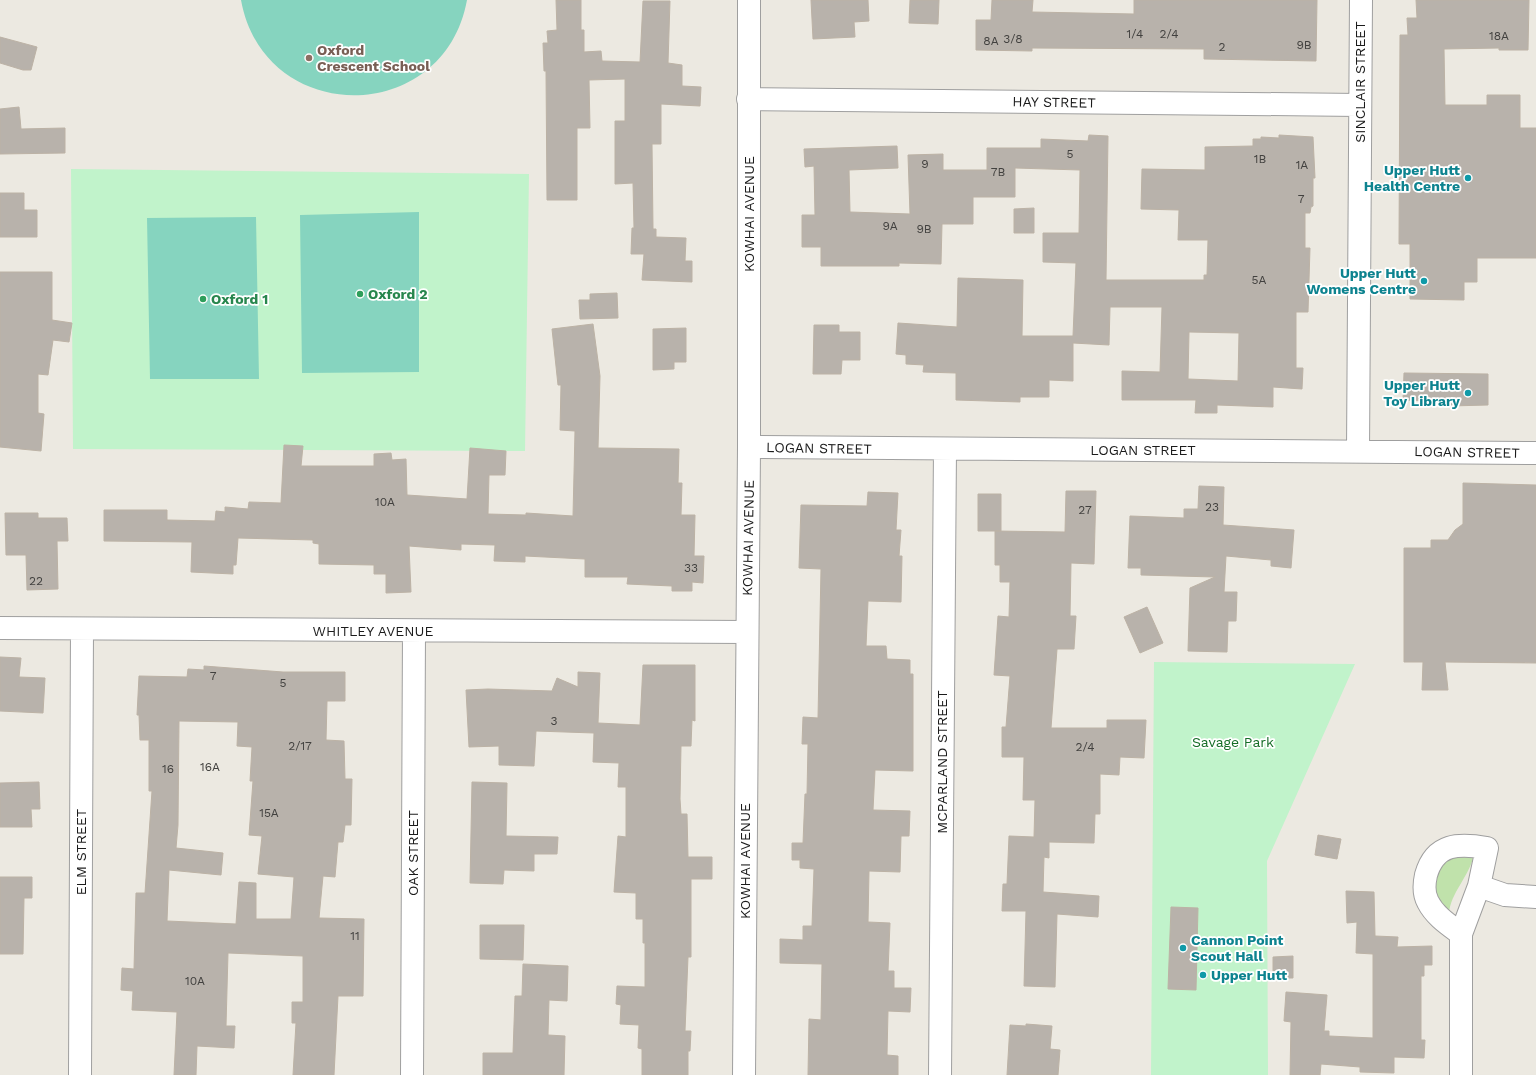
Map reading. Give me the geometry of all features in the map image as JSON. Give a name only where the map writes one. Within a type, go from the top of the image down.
[{"type":"street","name":"KOWHAI AVENUE","points":[[744,1075],[749,447],[749,0]]},
{"type":"street","name":"SINCLAIR STREET","points":[[1358,451],[1361,0]]},
{"type":"street","name":"HAY STREET","points":[[748,99],[1360,105]]},
{"type":"street","name":"LOGAN STREET","points":[[749,447],[1536,453]]},
{"type":"street","name":"MCPARLAND STREET","points":[[940,1075],[945,449]]},
{"type":"street","name":"WHITLEY AVENUE","points":[[0,628],[747,632]]},
{"type":"street","name":"ELM STREET","points":[[80,1075],[82,629]]},
{"type":"street","name":"OAK STREET","points":[[412,1075],[414,631]]},
{"type":"street","points":[[1461,934],[1432,909],[1427,900],[1425,888],[1430,863],[1440,852],[1450,847],[1470,845],[1487,848],[1479,886],[1461,934],[1461,1075]]},
{"type":"street","points":[[1479,886],[1505,895],[1536,896]]},
{"type":"green space","points":[[241,0],[467,0],[452,42],[425,71],[391,89],[354,95],[317,89],[283,71],[256,42]]},
{"type":"green space","points":[[71,169],[529,174],[525,451],[73,449]]},
{"type":"green space","name":"Oxford 2","points":[[419,212],[419,372],[302,373],[300,215]]},
{"type":"green space","name":"Oxford 1","points":[[256,217],[259,379],[150,379],[147,218]]},
{"type":"green space","name":"Savage Park","points":[[1154,662],[1355,664],[1267,861],[1268,1075],[1151,1075]]},
{"type":"green space","points":[[1474,854],[1469,870],[1456,892],[1450,906],[1449,914],[1445,912],[1433,889],[1432,885],[1435,874],[1446,858]]},
{"type":"building","points":[[556,0],[581,0],[581,30],[584,30],[584,52],[601,51],[602,61],[640,62],[643,1],[670,1],[668,63],[682,65],[682,86],[701,87],[700,106],[661,104],[661,144],[652,144],[653,229],[656,229],[656,237],[686,238],[685,261],[692,261],[692,282],[642,280],[644,254],[631,254],[632,228],[634,228],[633,183],[615,184],[615,121],[625,121],[625,79],[589,80],[590,128],[577,128],[577,200],[547,200],[546,71],[544,71],[543,43],[548,43],[547,31],[557,30]]},
{"type":"building","points":[[811,0],[868,0],[869,21],[854,22],[855,37],[813,39]]},
{"type":"building","points":[[910,0],[939,0],[938,24],[909,23]]},
{"type":"building","points":[[992,0],[1033,0],[1032,12],[1134,14],[1134,0],[1317,0],[1316,61],[1204,59],[1204,49],[1032,48],[1032,51],[976,50],[976,20],[991,20]]},
{"type":"building","name":"Upper Hutt Health Centre","points":[[1416,0],[1529,0],[1528,50],[1499,50],[1499,48],[1444,49],[1445,105],[1487,105],[1487,95],[1520,95],[1520,128],[1536,128],[1536,258],[1477,258],[1477,282],[1464,282],[1464,300],[1410,299],[1410,244],[1399,244],[1400,35],[1408,35],[1407,18],[1417,18]]},
{"type":"building","points":[[0,37],[37,47],[31,70],[23,70],[0,63]]},
{"type":"building","points":[[19,107],[21,129],[65,128],[65,153],[0,154],[0,109]]},
{"type":"building","points":[[1089,135],[1108,136],[1106,280],[1204,280],[1204,275],[1207,275],[1208,240],[1178,240],[1179,210],[1141,209],[1142,169],[1205,170],[1205,147],[1253,146],[1253,139],[1261,139],[1261,137],[1279,138],[1279,135],[1313,137],[1315,178],[1313,178],[1313,206],[1311,207],[1310,213],[1305,213],[1305,248],[1310,248],[1308,312],[1296,312],[1296,368],[1303,368],[1302,389],[1273,387],[1273,407],[1217,405],[1217,413],[1195,413],[1196,400],[1122,400],[1122,371],[1160,372],[1162,307],[1110,307],[1109,345],[1073,343],[1073,381],[1049,380],[1049,397],[1020,397],[1020,402],[956,400],[956,373],[923,372],[924,365],[906,364],[906,355],[896,354],[898,323],[957,327],[958,278],[1023,280],[1022,336],[1073,336],[1076,263],[1043,262],[1043,233],[1079,233],[1080,170],[1015,168],[1015,197],[973,197],[973,224],[942,224],[941,264],[899,263],[899,266],[821,266],[821,247],[802,247],[802,215],[815,215],[814,166],[805,167],[804,149],[897,146],[898,168],[849,170],[850,212],[910,214],[908,155],[943,154],[943,170],[987,170],[987,148],[1041,148],[1041,139],[1088,141]],"holes":[[[1189,332],[1239,333],[1238,381],[1188,379]]]},
{"type":"building","points":[[0,193],[24,193],[24,210],[37,210],[37,237],[0,237]]},
{"type":"building","points":[[1034,208],[1034,233],[1014,233],[1014,209]]},
{"type":"building","points":[[0,272],[52,272],[52,320],[72,323],[69,342],[53,340],[48,375],[38,374],[38,413],[44,414],[41,451],[0,447]]},
{"type":"building","points":[[617,293],[618,318],[580,319],[579,300],[590,300],[590,294]]},
{"type":"building","points":[[593,324],[600,376],[598,448],[679,449],[678,483],[682,483],[681,515],[695,515],[694,556],[704,556],[703,583],[692,582],[692,591],[672,591],[672,586],[627,584],[628,577],[585,577],[585,559],[525,556],[525,562],[494,561],[495,545],[461,544],[461,550],[409,546],[411,592],[386,593],[386,574],[374,574],[374,565],[319,564],[319,544],[313,543],[313,540],[238,538],[236,565],[233,565],[233,574],[191,572],[192,542],[104,541],[104,510],[167,510],[167,520],[215,521],[216,511],[225,512],[225,507],[248,509],[249,502],[281,503],[284,445],[303,446],[301,466],[374,466],[374,454],[391,453],[392,460],[406,459],[407,495],[467,499],[470,448],[506,451],[505,475],[489,475],[488,514],[526,515],[526,513],[573,516],[575,431],[560,430],[561,385],[558,385],[552,329]]},
{"type":"building","points":[[814,325],[839,325],[839,332],[860,332],[860,360],[842,360],[841,374],[813,374]]},
{"type":"building","points":[[686,328],[686,362],[674,362],[674,369],[653,370],[653,329]]},
{"type":"building","points":[[1404,373],[1488,374],[1488,405],[1449,406],[1449,401],[1403,400]]},
{"type":"building","points":[[1463,483],[1536,485],[1536,663],[1445,662],[1448,690],[1422,690],[1423,662],[1404,662],[1404,548],[1431,548],[1431,540],[1448,540],[1455,530],[1463,524]]},
{"type":"building","points":[[1199,486],[1224,487],[1223,525],[1294,530],[1291,568],[1271,566],[1271,560],[1226,556],[1224,592],[1237,592],[1236,621],[1228,621],[1227,652],[1188,651],[1190,588],[1215,577],[1141,575],[1141,568],[1128,568],[1130,516],[1184,518],[1184,509],[1198,509]]},
{"type":"building","points":[[1066,491],[1096,491],[1094,564],[1071,563],[1070,616],[1076,616],[1074,649],[1057,649],[1051,728],[1107,728],[1107,720],[1146,720],[1144,758],[1120,757],[1119,775],[1100,774],[1100,814],[1095,814],[1094,843],[1049,842],[1049,858],[1044,857],[1043,892],[1099,896],[1098,917],[1057,914],[1055,987],[1024,986],[1026,911],[1002,911],[1003,884],[1007,884],[1009,836],[1034,837],[1035,800],[1023,800],[1024,757],[1002,757],[1002,727],[1006,727],[1010,676],[994,675],[998,616],[1009,617],[1010,582],[1000,582],[1000,565],[995,565],[995,531],[1065,532]]},
{"type":"building","points":[[868,492],[898,493],[896,530],[901,530],[899,556],[902,556],[901,602],[868,601],[866,646],[886,646],[887,659],[910,660],[910,674],[913,674],[913,771],[875,770],[873,810],[910,811],[909,836],[901,836],[900,872],[869,871],[868,922],[890,923],[888,971],[894,971],[894,988],[911,988],[910,1012],[888,1011],[887,1055],[898,1056],[898,1075],[808,1075],[809,1019],[821,1020],[822,964],[780,963],[780,939],[803,940],[803,926],[812,926],[814,869],[800,868],[800,860],[792,860],[792,843],[803,843],[805,794],[807,794],[808,744],[802,744],[803,717],[818,718],[821,569],[799,568],[801,505],[867,506]]},
{"type":"building","points":[[978,494],[1001,494],[1001,531],[978,531]]},
{"type":"building","points":[[5,513],[38,513],[38,518],[67,518],[68,541],[57,541],[58,589],[27,590],[26,555],[6,555]]},
{"type":"building","points":[[1147,607],[1163,643],[1140,653],[1124,617]]},
{"type":"building","points":[[0,657],[21,658],[19,677],[45,678],[43,713],[0,711]]},
{"type":"building","points":[[643,665],[695,665],[695,721],[692,720],[691,746],[681,746],[681,814],[687,814],[688,857],[712,857],[712,879],[691,879],[691,957],[688,957],[685,1031],[691,1031],[690,1051],[688,1051],[688,1075],[642,1075],[642,1049],[638,1048],[639,1025],[620,1024],[621,1005],[616,1004],[617,986],[645,987],[645,943],[643,943],[643,919],[636,919],[636,893],[614,892],[618,836],[626,837],[626,787],[618,787],[619,763],[593,762],[594,733],[536,731],[534,766],[499,765],[499,746],[469,747],[466,690],[488,689],[552,691],[557,678],[578,687],[578,672],[600,673],[598,723],[640,725]]},
{"type":"building","points":[[204,666],[283,672],[345,672],[345,701],[327,701],[326,740],[344,741],[345,779],[352,779],[351,825],[345,825],[343,842],[338,842],[335,877],[323,876],[319,918],[364,919],[363,996],[338,996],[334,1075],[293,1075],[296,1023],[292,1023],[292,1002],[303,1002],[303,956],[228,953],[226,1026],[235,1026],[234,1048],[197,1046],[196,1075],[174,1075],[177,1012],[132,1010],[133,991],[121,990],[122,968],[134,969],[136,893],[145,893],[152,791],[149,791],[149,740],[140,740],[139,715],[137,715],[139,676],[187,677],[188,669],[204,670]],"holes":[[[179,721],[238,722],[237,746],[252,747],[250,781],[253,781],[249,835],[262,836],[258,874],[294,877],[291,919],[256,919],[256,883],[239,882],[236,924],[167,921],[169,870],[221,875],[223,853],[176,848],[178,825]]]},
{"type":"building","points":[[39,782],[40,809],[31,809],[32,827],[0,827],[0,783]]},
{"type":"building","points":[[472,782],[507,783],[506,836],[558,837],[557,854],[534,854],[534,871],[504,870],[503,884],[470,883]]},
{"type":"building","points":[[1318,835],[1341,839],[1337,859],[1315,855]]},
{"type":"building","points":[[0,877],[32,877],[32,898],[24,898],[23,954],[0,954]]},
{"type":"building","points":[[1346,891],[1374,892],[1375,936],[1398,937],[1397,947],[1432,946],[1432,965],[1424,965],[1424,976],[1421,976],[1421,1040],[1425,1040],[1424,1058],[1394,1057],[1394,1073],[1360,1072],[1360,1067],[1321,1064],[1320,1075],[1290,1075],[1291,1022],[1284,1021],[1286,992],[1327,995],[1324,1031],[1329,1031],[1329,1036],[1373,1038],[1373,954],[1356,953],[1357,922],[1347,923]]},
{"type":"building","name":"Cannon Point Scout Hall","points":[[1171,907],[1198,908],[1196,990],[1168,989]]},
{"type":"building","points":[[480,925],[524,925],[523,960],[480,959]]},
{"type":"building","points":[[1293,956],[1293,978],[1273,978],[1273,957]]},
{"type":"building","points":[[523,964],[568,966],[567,1001],[549,1000],[548,1035],[565,1036],[564,1075],[483,1075],[483,1053],[513,1053],[515,996],[522,996]]},
{"type":"building","points":[[1026,1024],[1052,1026],[1050,1049],[1060,1050],[1058,1075],[1007,1075],[1010,1025],[1026,1026]]},
{"type":"place","name":"Oxford Crescent School","points":[[309,58]]},
{"type":"place","name":"Upper Hutt Health Centre","points":[[1468,178]]},
{"type":"place","name":"Upper Hutt Womens Centre","points":[[1424,281]]},
{"type":"place","name":"Oxford 2","points":[[360,294]]},
{"type":"place","name":"Oxford 1","points":[[203,299]]},
{"type":"place","name":"Upper Hutt Toy Library","points":[[1468,393]]},
{"type":"place","name":"Cannon Point Scout Hall","points":[[1183,948]]},
{"type":"place","name":"Upper Hutt","points":[[1203,975]]}]
